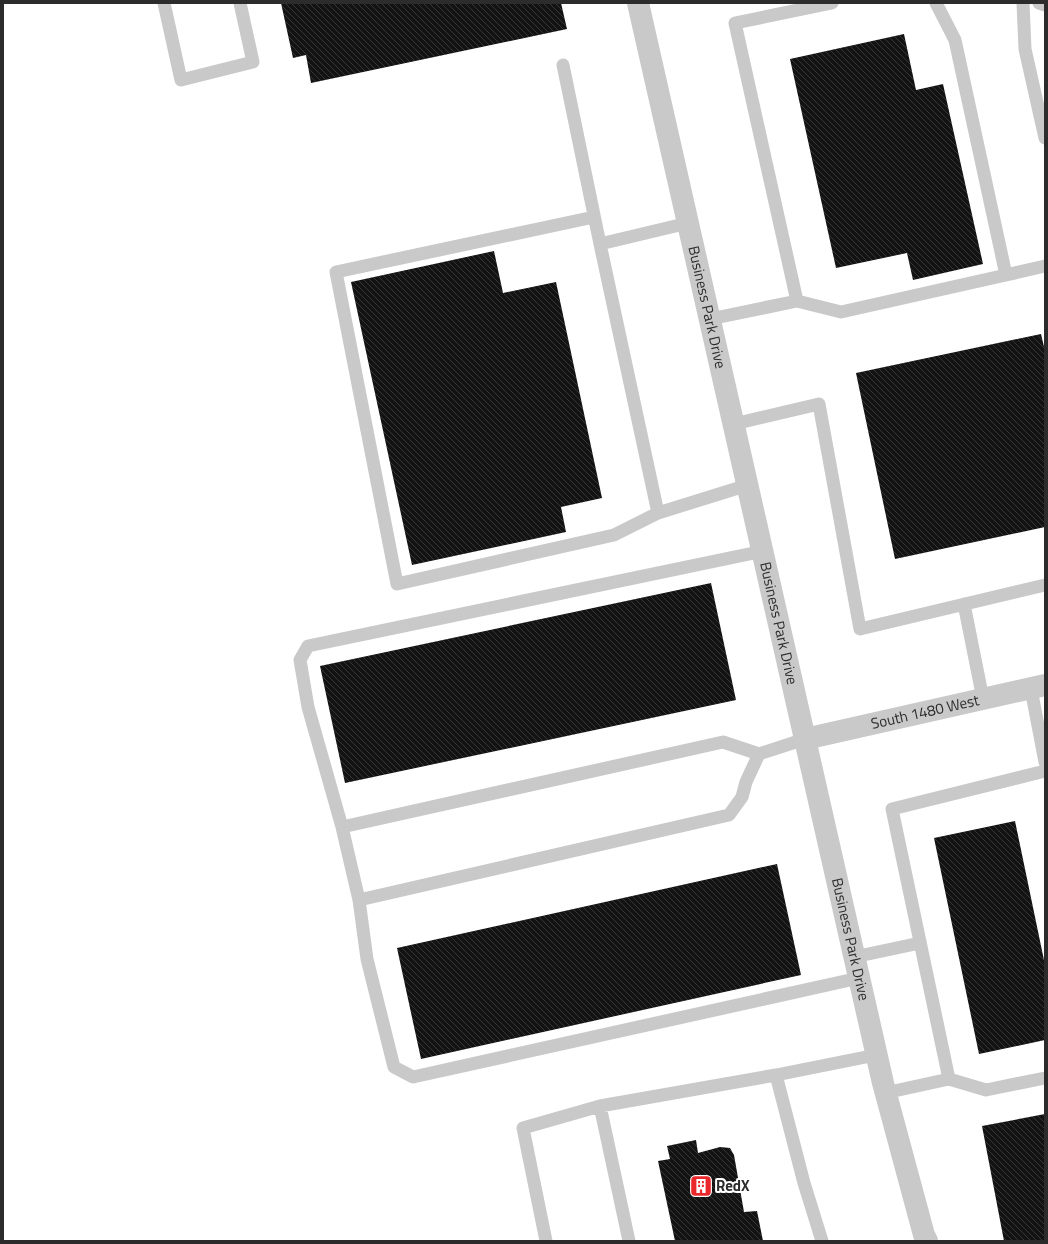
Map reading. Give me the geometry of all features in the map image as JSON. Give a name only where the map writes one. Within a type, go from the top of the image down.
[{"type":"street","name":"Business Park Drive","points":[[638,3],[876,1055],[885,1093],[924,1235],[927,1241]]},
{"type":"street","name":"South 1480 West","points":[[805,739],[1038,687]]},
{"type":"lane","points":[[164,3],[181,80],[253,62],[240,3]]},
{"type":"lane","points":[[797,301],[735,23],[832,3]]},
{"type":"lane","points":[[936,3],[955,40],[1006,276]]},
{"type":"lane","points":[[1023,3],[1025,49],[1045,138]]},
{"type":"lane","points":[[1039,3],[1045,5]]},
{"type":"lane","points":[[563,65],[594,217],[658,513]]},
{"type":"lane","points":[[594,217],[336,272],[397,584],[614,535],[658,513],[748,485]]},
{"type":"lane","points":[[600,244],[688,223]]},
{"type":"lane","points":[[710,319],[797,301],[841,312],[1045,266]]},
{"type":"lane","points":[[734,424],[819,404],[860,629],[1045,585]]},
{"type":"lane","points":[[763,551],[308,646],[300,660],[308,707],[342,827],[359,900],[367,959],[394,1067],[413,1077],[859,978]]},
{"type":"lane","points":[[964,604],[983,699]]},
{"type":"lane","points":[[1038,687],[1045,762]]},
{"type":"lane","points":[[342,827],[723,742],[759,754],[805,739]]},
{"type":"lane","points":[[359,900],[729,815],[742,797],[746,782],[759,754]]},
{"type":"lane","points":[[949,1079],[892,809],[1045,771]]},
{"type":"lane","points":[[854,957],[920,943]]},
{"type":"lane","points":[[546,1241],[523,1128],[600,1106],[776,1075],[876,1055]]},
{"type":"lane","points":[[776,1075],[804,1183],[822,1241]]},
{"type":"lane","points":[[885,1093],[949,1079],[986,1090],[1045,1078]]},
{"type":"lane","points":[[600,1106],[628,1241]]},
{"type":"building","points":[[281,3],[561,3],[567,29],[311,83],[306,55],[293,58]]},
{"type":"building","points":[[904,34],[916,90],[943,84],[983,264],[913,280],[907,253],[836,268],[790,59]]},
{"type":"building","points":[[494,251],[503,293],[556,282],[602,498],[561,507],[566,532],[412,565],[351,282]]},
{"type":"building","points":[[1041,334],[1045,351],[1045,527],[895,559],[856,373]]},
{"type":"building","points":[[711,583],[736,700],[345,783],[320,666]]},
{"type":"building","points":[[1015,821],[1045,965],[1045,1040],[979,1054],[934,838]]},
{"type":"building","points":[[777,864],[801,975],[421,1059],[397,948]]},
{"type":"building","points":[[1045,1114],[1045,1241],[1004,1241],[982,1126]]},
{"type":"building","name":"RedX","points":[[696,1140],[698,1153],[720,1147],[730,1148],[734,1155],[744,1212],[757,1211],[763,1241],[675,1241],[658,1161],[670,1159],[667,1146]]},
{"type":"place","name":"RedX","points":[[701,1186]]}]
